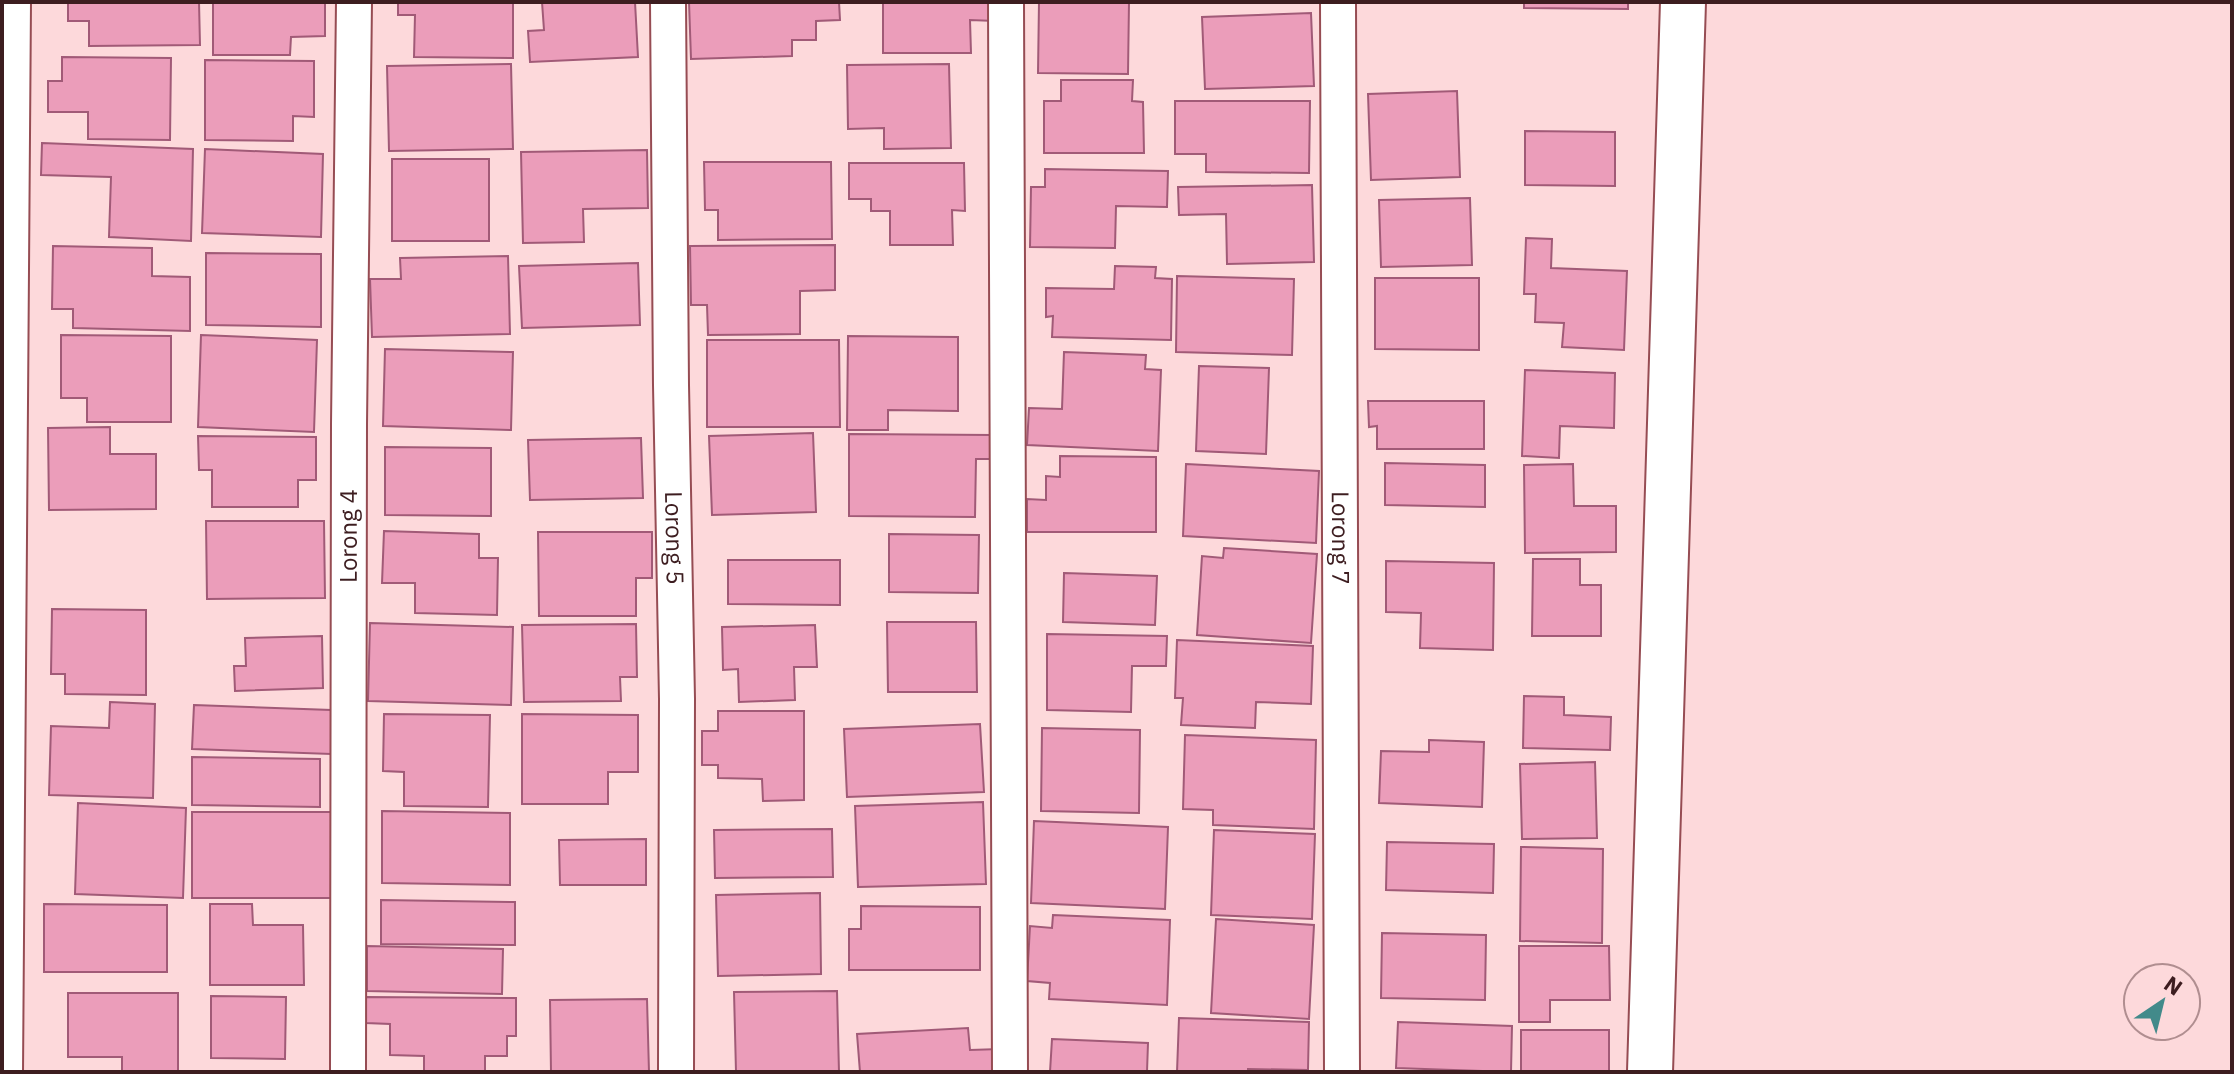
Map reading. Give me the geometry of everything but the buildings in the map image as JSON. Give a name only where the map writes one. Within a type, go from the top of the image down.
[{"type":"street","points":[[5,1072],[13,2]]},
{"type":"street","name":"Lorong 4","points":[[348,1072],[349,424],[354,2]]},
{"type":"street","name":"Lorong 5","points":[[668,2],[677,699],[676,1072]]},
{"type":"street","points":[[1006,2],[1010,1072]]},
{"type":"street","name":"Lorong 7","points":[[1338,2],[1342,1072]]},
{"type":"street","points":[[1650,1072],[1683,2]]}]
